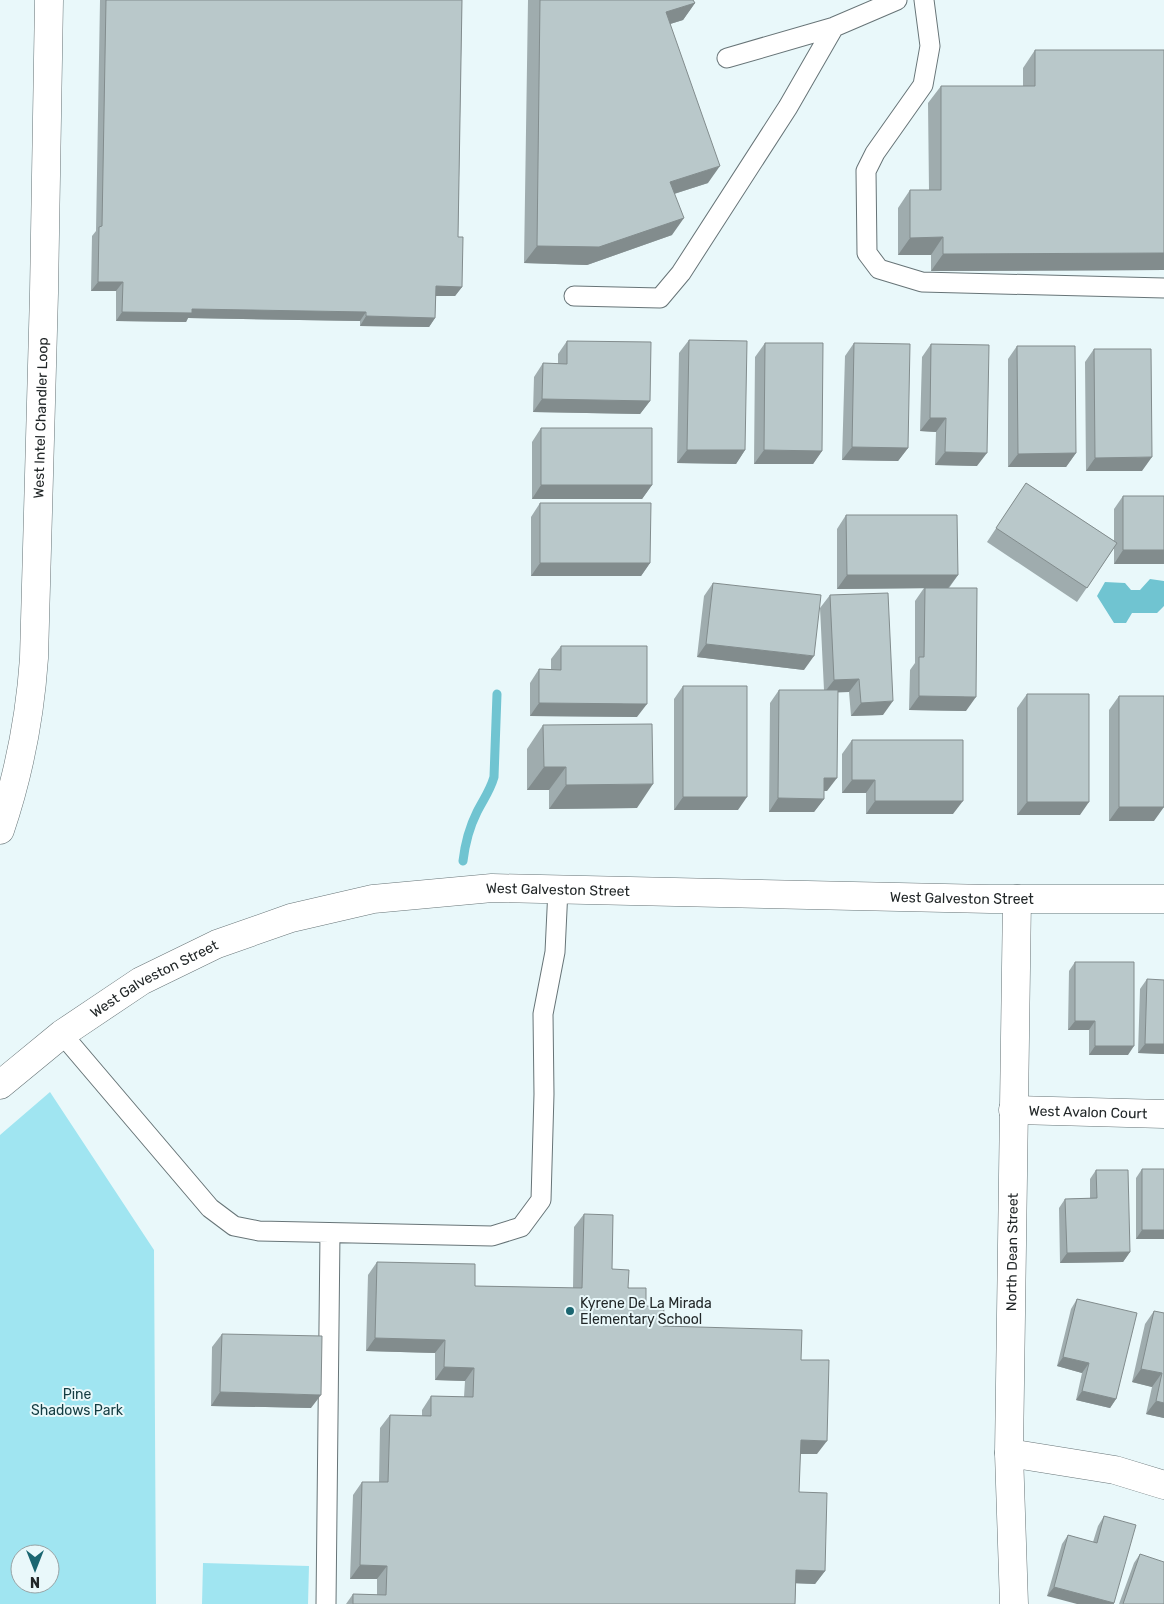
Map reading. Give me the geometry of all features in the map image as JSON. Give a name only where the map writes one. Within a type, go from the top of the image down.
[{"type":"street","name":"West Intel Chandler Loop","points":[[0,830],[18,769],[31,707],[34,658],[49,0]]},
{"type":"street","name":"West Galveston Street","points":[[0,1085],[62,1034],[141,981],[217,944],[291,918],[373,899],[492,888],[1017,899],[1164,899]]},
{"type":"street","name":"North Dean Street","points":[[1014,1604],[1009,1453],[1017,899]]},
{"type":"street","name":"West Avalon Court","points":[[1013,1110],[1164,1114]]},
{"type":"street","points":[[1009,1453],[1115,1470],[1164,1485]]},
{"type":"lane","points":[[727,58],[834,27],[898,0]]},
{"type":"lane","points":[[924,0],[930,46],[923,85],[866,170],[867,253],[879,269],[922,282],[1164,288]]},
{"type":"lane","points":[[574,296],[660,298],[681,273],[788,107],[834,27]]},
{"type":"lane","points":[[62,1034],[210,1208],[234,1226],[259,1231],[492,1236],[521,1227],[541,1200],[544,1094],[543,1014],[555,952],[558,889]]},
{"type":"lane","points":[[326,1604],[330,1233]]},
{"type":"green space","name":"Pine Shadows Park","points":[[50,1092],[154,1250],[156,1604],[0,1604],[0,1135]]},
{"type":"green space","points":[[203,1563],[309,1566],[308,1604],[202,1604]]},
{"type":"shaded area","points":[[1150,579],[1164,581],[1164,606],[1157,613],[1132,613],[1126,623],[1114,623],[1097,596],[1105,582],[1125,583],[1131,590],[1140,590]]},
{"type":"building","points":[[106,0],[462,0],[458,237],[463,237],[462,287],[436,286],[435,318],[366,316],[366,312],[192,309],[192,313],[122,312],[123,282],[98,282],[99,227],[102,226]]},
{"type":"building","points":[[540,0],[693,0],[695,3],[666,12],[720,166],[670,182],[684,218],[599,247],[537,246]]},
{"type":"building","points":[[1035,50],[1164,50],[1164,253],[943,254],[943,237],[910,238],[910,190],[941,190],[941,86],[1035,86]]},
{"type":"building","points":[[689,340],[747,341],[745,450],[687,450]]},
{"type":"building","points":[[567,341],[651,342],[650,401],[542,399],[543,363],[567,364]]},
{"type":"building","points":[[765,343],[823,343],[822,451],[764,450]]},
{"type":"building","points":[[854,343],[910,344],[908,448],[852,447]]},
{"type":"building","points":[[931,344],[989,345],[987,453],[945,452],[946,418],[930,418]]},
{"type":"building","points":[[1017,346],[1075,346],[1076,453],[1018,454]]},
{"type":"building","points":[[1094,349],[1151,349],[1152,457],[1095,458]]},
{"type":"building","points":[[541,428],[652,428],[652,485],[541,485]]},
{"type":"building","points":[[1026,483],[1117,543],[1087,588],[996,528]]},
{"type":"building","points":[[1123,496],[1164,496],[1164,550],[1123,550]]},
{"type":"building","points":[[540,503],[651,503],[650,563],[540,563]]},
{"type":"building","points":[[846,515],[957,515],[958,575],[847,575]]},
{"type":"building","points":[[713,583],[821,595],[814,656],[706,644]]},
{"type":"building","points":[[925,588],[977,588],[976,697],[919,696],[919,657],[924,657]]},
{"type":"building","points":[[888,593],[893,701],[861,703],[859,679],[834,680],[830,595]]},
{"type":"building","points":[[561,646],[647,646],[647,704],[539,703],[539,669],[561,670]]},
{"type":"building","points":[[683,686],[747,686],[747,797],[683,797]]},
{"type":"building","points":[[779,690],[838,690],[837,778],[824,778],[824,799],[778,798]]},
{"type":"building","points":[[1027,694],[1089,694],[1089,802],[1027,802]]},
{"type":"building","points":[[1119,696],[1164,696],[1164,807],[1119,807]]},
{"type":"building","points":[[652,724],[653,784],[566,785],[566,767],[544,767],[543,725]]},
{"type":"building","points":[[852,740],[963,740],[963,801],[875,801],[875,780],[852,780]]},
{"type":"building","points":[[1075,962],[1134,962],[1134,1046],[1095,1046],[1095,1021],[1075,1021]]},
{"type":"building","points":[[1147,979],[1164,980],[1164,1044],[1145,1044]]},
{"type":"building","points":[[1142,1169],[1164,1169],[1164,1230],[1142,1230]]},
{"type":"building","points":[[1096,1170],[1128,1170],[1130,1252],[1067,1253],[1065,1199],[1097,1198]]},
{"type":"building","points":[[584,1214],[613,1215],[612,1269],[629,1270],[628,1288],[646,1288],[646,1306],[664,1307],[663,1326],[802,1330],[801,1360],[829,1360],[827,1441],[801,1440],[799,1492],[827,1493],[825,1571],[796,1570],[795,1604],[353,1604],[353,1594],[386,1595],[387,1566],[360,1565],[362,1482],[388,1482],[390,1415],[431,1416],[431,1396],[473,1397],[474,1368],[444,1367],[445,1340],[375,1338],[377,1262],[475,1264],[475,1286],[582,1288]]},
{"type":"building","points":[[1077,1299],[1137,1313],[1116,1399],[1082,1391],[1089,1363],[1063,1357]]},
{"type":"building","points":[[1154,1311],[1164,1313],[1164,1403],[1156,1401],[1162,1373],[1141,1369]]},
{"type":"building","points":[[222,1334],[322,1336],[321,1395],[220,1392]]},
{"type":"building","points":[[1104,1516],[1136,1525],[1114,1603],[1054,1587],[1068,1535],[1097,1543]]},
{"type":"building","points":[[1140,1554],[1164,1562],[1164,1604],[1123,1604]]},
{"type":"waterway","points":[[463,861],[466,842],[472,824],[494,777],[497,694]]},
{"type":"place","name":"Kyrene De La Mirada Elementary School","points":[[570,1311]]}]
